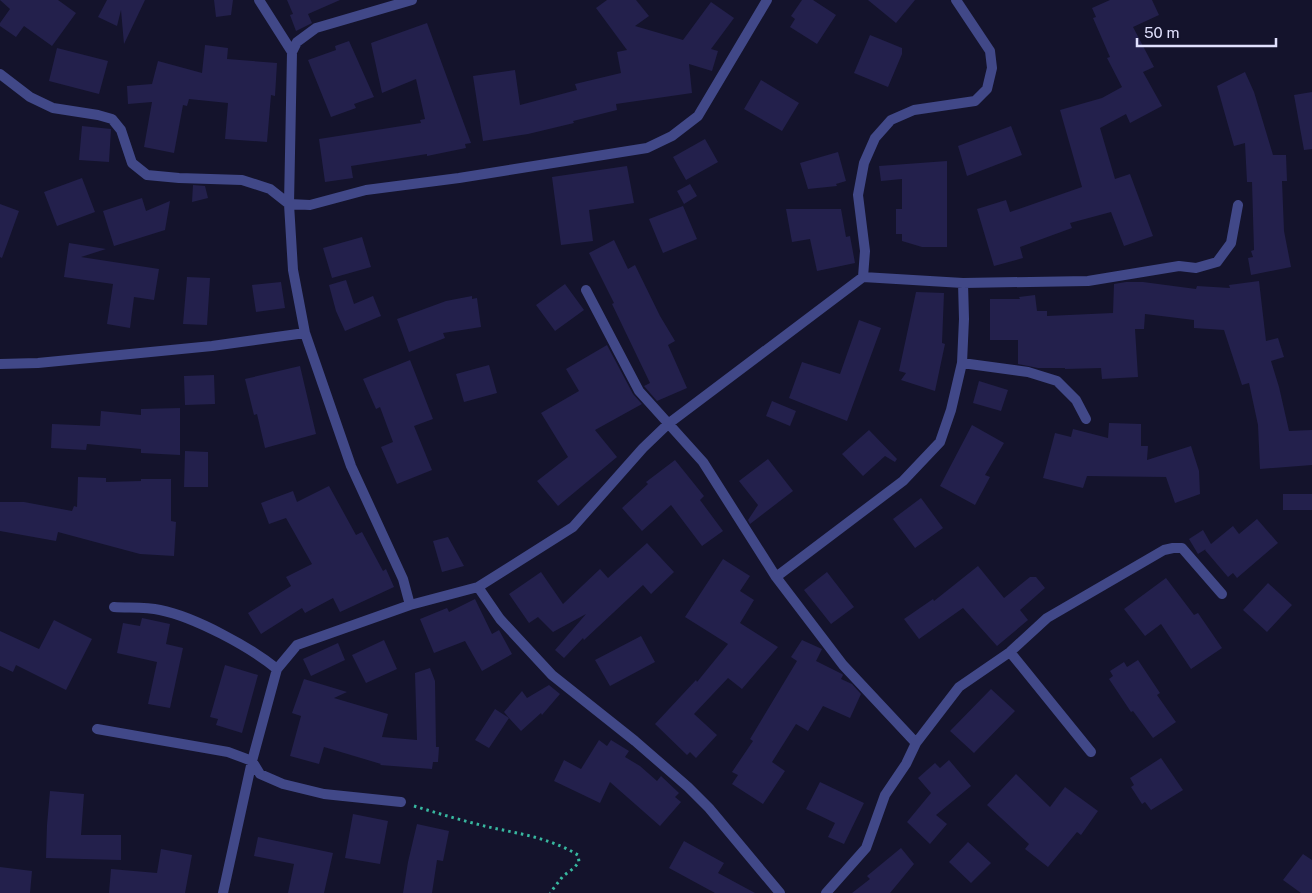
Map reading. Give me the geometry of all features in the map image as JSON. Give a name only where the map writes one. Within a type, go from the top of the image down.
[{"type":"street","points":[[259,0],[292,52]]},
{"type":"street","points":[[410,605],[403,579],[350,466],[305,333],[293,270],[289,204],[292,52],[297,42],[316,28],[412,0]]},
{"type":"street","points":[[0,74],[30,97],[53,108],[112,119],[121,130],[132,163],[147,175],[242,180],[270,189],[289,204],[310,205],[366,190],[459,178],[647,148],[672,136],[698,116],[767,0]]},
{"type":"street","points":[[863,277],[865,250],[858,195],[864,163],[875,138],[891,120],[914,110],[975,101],[987,89],[992,68],[990,51],[956,0]]},
{"type":"street","points":[[223,893],[252,761],[277,669],[297,645],[410,605],[478,587],[573,527],[643,448],[668,424],[863,277],[963,283],[1088,282],[1179,266],[1196,268],[1217,262],[1231,243],[1238,205]]},
{"type":"street","points":[[776,577],[903,481],[940,442],[951,410],[962,363],[963,283]]},
{"type":"street","points":[[586,290],[639,391],[703,462],[776,577],[843,665],[916,743]]},
{"type":"street","points":[[0,364],[38,363],[212,346],[305,333]]},
{"type":"street","points":[[962,363],[1028,372],[1057,381],[1076,400],[1086,418]]},
{"type":"street","points":[[826,893],[866,848],[885,795],[906,764],[916,743],[959,687],[1010,652],[1047,618],[1164,550],[1173,548],[1182,548],[1222,594]]},
{"type":"street","points":[[478,587],[500,619],[552,674],[635,741],[709,808],[780,893]]},
{"type":"street","points":[[114,607],[160,610],[204,625],[262,656],[277,669]]},
{"type":"street","points":[[1010,652],[1091,752]]},
{"type":"street","points":[[96,729],[228,752],[252,761],[260,774],[284,784],[324,794],[401,802]]},
{"type":"path","points":[[401,802],[544,840],[578,854],[579,862],[550,893]]},
{"type":"building","points":[[0,0],[58,0],[76,13],[52,46],[24,26],[16,37],[0,26],[0,23],[10,9]]},
{"type":"building","points":[[107,0],[145,0],[124,44],[121,10],[117,26],[98,17]]},
{"type":"building","points":[[214,0],[233,0],[231,15],[216,17]]},
{"type":"building","points":[[287,0],[340,0],[308,14],[312,23],[296,31],[290,15],[293,14]]},
{"type":"building","points":[[607,0],[636,0],[649,16],[635,26],[683,40],[711,2],[734,18],[711,49],[718,51],[712,71],[689,64],[692,93],[616,104],[617,110],[573,121],[574,123],[528,134],[483,141],[473,76],[515,70],[520,105],[577,90],[575,84],[621,73],[617,52],[627,50],[596,8]]},
{"type":"building","points":[[802,0],[813,0],[836,15],[817,44],[790,27],[795,19],[791,16]]},
{"type":"building","points":[[868,0],[915,0],[896,23]]},
{"type":"building","points":[[1110,0],[1152,0],[1159,15],[1133,27],[1154,67],[1143,72],[1162,106],[1130,123],[1126,114],[1100,128],[1115,179],[1130,174],[1153,236],[1124,246],[1111,212],[1070,223],[1072,228],[1020,247],[1023,258],[994,266],[977,209],[1006,200],[1010,212],[1082,187],[1060,110],[1102,98],[1122,87],[1107,58],[1110,57],[1093,18],[1096,17],[1092,8]]},
{"type":"building","points":[[427,23],[471,143],[465,144],[466,148],[427,156],[427,154],[351,166],[353,178],[325,182],[319,139],[421,123],[420,120],[425,119],[416,79],[382,93],[371,43]]},
{"type":"building","points":[[870,35],[902,48],[902,54],[888,87],[854,73]]},
{"type":"building","points":[[349,41],[374,97],[354,104],[356,108],[331,117],[308,60],[336,50],[335,46]]},
{"type":"building","points":[[205,45],[228,48],[227,59],[277,63],[275,96],[271,95],[267,142],[225,139],[228,103],[189,99],[187,106],[183,105],[174,153],[144,147],[152,102],[128,104],[127,86],[152,84],[158,61],[202,73]]},
{"type":"building","points":[[57,48],[108,61],[99,94],[49,81]]},
{"type":"building","points":[[1245,72],[1254,92],[1273,155],[1286,155],[1287,181],[1282,181],[1284,231],[1291,267],[1251,275],[1248,258],[1253,257],[1251,251],[1254,250],[1252,182],[1247,182],[1245,143],[1234,146],[1217,86]]},
{"type":"building","points":[[761,80],[799,103],[782,131],[744,109]]},
{"type":"building","points":[[1312,92],[1312,149],[1304,150],[1294,95]]},
{"type":"building","points":[[82,126],[111,129],[109,162],[79,160]]},
{"type":"building","points":[[1011,126],[1022,155],[967,176],[958,146]]},
{"type":"building","points":[[705,139],[718,162],[686,180],[673,157]]},
{"type":"building","points":[[838,152],[846,181],[836,184],[837,186],[808,189],[800,163]]},
{"type":"building","points":[[947,161],[947,247],[922,247],[902,241],[902,234],[896,234],[896,209],[902,209],[902,179],[881,181],[879,166]]},
{"type":"building","points":[[627,166],[634,203],[589,210],[593,241],[561,245],[552,177]]},
{"type":"building","points":[[82,178],[95,212],[57,226],[44,192]]},
{"type":"building","points":[[690,184],[697,196],[684,204],[677,191]]},
{"type":"building","points":[[193,185],[205,186],[208,198],[192,202]]},
{"type":"building","points":[[142,198],[146,211],[170,201],[165,230],[114,246],[103,211]]},
{"type":"building","points":[[0,204],[19,211],[2,258],[0,257]]},
{"type":"building","points":[[683,206],[697,239],[663,253],[649,219]]},
{"type":"building","points":[[786,209],[841,209],[846,237],[850,236],[855,263],[817,271],[810,239],[792,242]]},
{"type":"building","points":[[362,237],[371,267],[332,278],[323,248]]},
{"type":"building","points":[[614,240],[628,269],[635,265],[660,316],[675,341],[668,345],[687,388],[657,401],[644,386],[650,383],[589,253]]},
{"type":"building","points":[[69,243],[106,249],[81,257],[159,269],[154,300],[134,297],[130,328],[107,324],[113,284],[64,277]]},
{"type":"building","points":[[187,277],[210,278],[207,325],[183,324]]},
{"type":"building","points":[[346,280],[354,304],[373,296],[381,316],[345,331],[336,311],[329,285]]},
{"type":"building","points":[[1259,281],[1266,341],[1278,338],[1284,357],[1271,361],[1289,431],[1312,430],[1312,465],[1260,469],[1258,425],[1249,383],[1242,385],[1224,330],[1194,328],[1194,320],[1145,314],[1144,329],[1135,329],[1138,377],[1102,379],[1101,368],[1038,368],[1018,364],[1018,340],[990,340],[990,299],[1020,299],[1019,297],[1035,295],[1037,311],[1047,311],[1047,316],[1113,313],[1114,284],[1143,282],[1196,289],[1197,286],[1230,288],[1229,285]]},
{"type":"building","points":[[281,282],[285,308],[256,312],[252,285]]},
{"type":"building","points":[[565,284],[584,310],[555,331],[536,305]]},
{"type":"building","points":[[916,292],[944,293],[942,343],[945,344],[935,391],[901,380],[906,373],[899,371]]},
{"type":"building","points":[[472,296],[472,299],[477,298],[481,327],[443,333],[445,338],[409,352],[397,319],[446,301]]},
{"type":"building","points":[[859,320],[881,328],[847,421],[789,398],[802,362],[840,374]]},
{"type":"building","points":[[607,345],[633,394],[642,404],[595,430],[617,457],[558,506],[537,481],[568,457],[541,413],[579,391],[566,369]]},
{"type":"building","points":[[410,360],[433,419],[414,426],[432,470],[397,484],[381,447],[393,442],[380,407],[376,409],[363,379]]},
{"type":"building","points":[[489,365],[497,393],[464,402],[456,374]]},
{"type":"building","points":[[300,366],[316,434],[265,448],[257,414],[254,415],[245,379]]},
{"type":"building","points":[[214,375],[215,404],[185,405],[184,376]]},
{"type":"building","points":[[979,381],[1008,390],[1001,411],[973,403]]},
{"type":"building","points":[[772,401],[796,411],[790,426],[766,416]]},
{"type":"building","points":[[180,408],[180,455],[141,453],[141,449],[87,444],[86,450],[51,448],[52,424],[100,426],[101,411],[141,415],[141,409]]},
{"type":"building","points":[[1109,423],[1141,424],[1141,446],[1148,446],[1147,460],[1191,446],[1199,471],[1200,494],[1175,503],[1166,477],[1087,476],[1083,488],[1043,478],[1055,433],[1071,437],[1073,429],[1108,438]]},
{"type":"building","points":[[972,425],[1004,443],[985,475],[990,477],[975,505],[940,486]]},
{"type":"building","points":[[869,430],[897,459],[895,462],[885,456],[863,476],[842,454]]},
{"type":"building","points":[[185,451],[208,452],[208,487],[184,487]]},
{"type":"building","points":[[768,459],[793,491],[750,524],[748,520],[758,505],[739,481]]},
{"type":"building","points":[[675,460],[704,496],[700,500],[723,531],[702,546],[671,505],[642,531],[622,508],[648,484],[646,482]]},
{"type":"building","points":[[78,477],[106,478],[106,482],[171,479],[171,521],[176,522],[174,556],[140,554],[58,532],[56,541],[0,531],[0,502],[24,502],[72,511],[74,506],[77,507]]},
{"type":"building","points":[[329,486],[356,535],[362,532],[383,571],[386,569],[394,587],[340,612],[333,598],[305,613],[302,608],[261,634],[248,613],[291,586],[286,577],[312,564],[286,518],[269,524],[261,503],[293,491],[297,502]]},
{"type":"building","points":[[1283,494],[1312,494],[1312,510],[1283,510]]},
{"type":"building","points":[[921,498],[943,528],[915,548],[893,519]]},
{"type":"building","points":[[1257,519],[1278,543],[1237,578],[1233,573],[1228,577],[1206,549],[1198,554],[1189,539],[1203,530],[1211,544],[1233,526],[1239,534]]},
{"type":"building","points":[[448,537],[464,566],[442,572],[433,541]]},
{"type":"building","points":[[647,543],[674,572],[651,594],[643,585],[584,640],[583,638],[564,658],[555,650],[586,614],[553,632],[538,617],[529,623],[509,594],[541,572],[563,604],[600,569],[608,578]]},
{"type":"building","points":[[723,559],[750,576],[740,591],[754,600],[740,623],[778,647],[742,689],[728,678],[694,714],[717,735],[696,758],[690,752],[687,755],[655,724],[696,680],[697,682],[728,644],[685,617]]},
{"type":"building","points":[[978,566],[1004,598],[1030,577],[1036,577],[1045,588],[1020,610],[1028,620],[997,646],[963,608],[919,639],[904,619],[933,599],[934,601]]},
{"type":"building","points":[[827,572],[854,607],[831,624],[804,590]]},
{"type":"building","points":[[1166,578],[1194,615],[1198,613],[1222,648],[1191,669],[1161,624],[1145,636],[1124,609]]},
{"type":"building","points":[[1268,583],[1292,605],[1267,632],[1243,610]]},
{"type":"building","points":[[475,599],[492,634],[499,630],[512,654],[482,671],[465,641],[434,653],[420,619],[447,608],[449,612]]},
{"type":"building","points":[[142,618],[170,624],[166,644],[183,648],[170,708],[148,704],[157,662],[117,653],[123,623],[140,626]]},
{"type":"building","points":[[54,620],[92,639],[66,690],[16,665],[13,672],[0,666],[0,631],[39,649]]},
{"type":"building","points":[[641,636],[655,662],[610,686],[595,660]]},
{"type":"building","points":[[384,640],[397,669],[366,683],[352,655]]},
{"type":"building","points":[[802,640],[822,649],[816,661],[842,674],[841,679],[852,684],[861,694],[850,718],[823,706],[808,731],[796,724],[772,762],[785,771],[763,804],[732,784],[738,775],[732,772],[753,741],[750,739],[797,661],[791,657]]},
{"type":"building","points":[[338,643],[345,660],[311,676],[303,659]]},
{"type":"building","points":[[1138,660],[1160,693],[1157,695],[1176,722],[1153,738],[1133,711],[1131,712],[1109,679],[1113,676],[1110,671],[1124,662],[1127,667]]},
{"type":"building","points":[[225,665],[258,675],[242,733],[216,725],[218,719],[210,717]]},
{"type":"building","points":[[430,668],[435,681],[436,747],[439,747],[438,762],[433,762],[432,769],[380,765],[324,747],[319,764],[290,756],[301,716],[292,713],[304,679],[347,692],[334,698],[388,714],[382,737],[417,740],[415,673]]},
{"type":"building","points":[[549,685],[560,694],[542,715],[541,713],[521,731],[504,712],[522,691],[527,698]]},
{"type":"building","points":[[991,689],[1015,711],[974,753],[950,731]]},
{"type":"building","points":[[495,709],[509,718],[489,748],[475,740]]},
{"type":"building","points":[[599,740],[607,746],[611,740],[629,751],[625,757],[640,766],[657,781],[661,776],[679,793],[675,797],[681,802],[660,826],[610,782],[600,803],[554,781],[564,760],[581,769]]},
{"type":"building","points":[[1161,758],[1183,790],[1151,810],[1145,802],[1142,804],[1131,787],[1134,785],[1130,778]]},
{"type":"building","points":[[949,760],[971,786],[936,815],[947,824],[930,844],[907,822],[931,793],[918,778],[935,763],[940,768]]},
{"type":"building","points":[[1016,774],[1050,807],[1065,787],[1098,811],[1081,835],[1077,832],[1048,867],[1025,849],[1029,844],[987,805]]},
{"type":"building","points":[[820,782],[864,803],[844,844],[828,837],[835,823],[806,809]]},
{"type":"building","points":[[50,791],[84,794],[81,835],[121,835],[121,860],[46,858]]},
{"type":"building","points":[[353,814],[388,821],[380,864],[345,858]]},
{"type":"building","points":[[417,824],[449,831],[443,861],[437,860],[432,893],[403,893]]},
{"type":"building","points":[[258,837],[333,853],[324,893],[288,893],[294,864],[254,856]]},
{"type":"building","points":[[684,841],[724,863],[718,873],[755,893],[715,893],[669,868]]},
{"type":"building","points":[[968,842],[991,863],[971,883],[949,862]]},
{"type":"building","points":[[901,848],[914,864],[890,893],[852,893],[870,879],[867,876]]},
{"type":"building","points":[[161,849],[192,855],[185,893],[109,893],[111,869],[157,873]]},
{"type":"building","points":[[1303,854],[1312,860],[1312,893],[1301,893],[1283,880]]},
{"type":"building","points":[[0,867],[32,871],[30,893],[0,893]]}]
